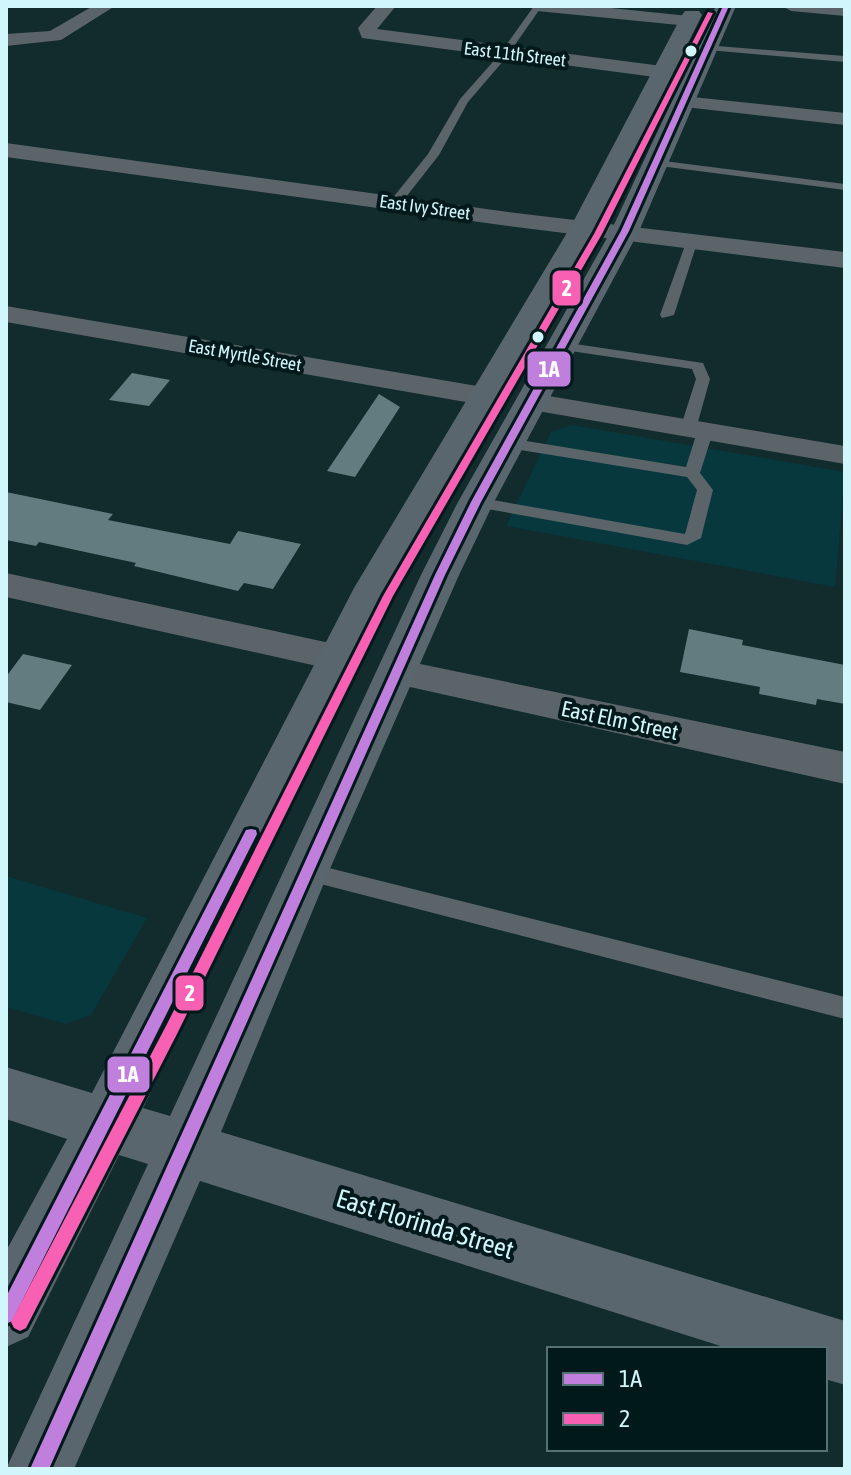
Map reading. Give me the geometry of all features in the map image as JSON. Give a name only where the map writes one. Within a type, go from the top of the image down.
[{"type":"main road","points":[[6,1315],[339,658],[483,396],[541,299],[605,228],[656,163],[695,46]]},
{"type":"main road","points":[[39,1469],[440,575],[476,502],[562,346],[605,228],[695,46]]},
{"type":"main road","points":[[531,402],[516,389],[516,381],[541,332],[541,299]]},
{"type":"main road","points":[[440,575],[450,498],[496,412],[496,404],[483,396]]},
{"type":"main road","name":"East Florinda Street","points":[[6,1093],[826,1347]]},
{"type":"street","points":[[6,40],[42,38],[62,33],[106,6]]},
{"type":"street","name":"East 11th Street","points":[[387,6],[367,28],[369,34],[505,53],[695,46],[845,119]]},
{"type":"street","points":[[538,6],[695,46]]},
{"type":"street","points":[[791,6],[845,11]]},
{"type":"street","name":"East Ivy Street","points":[[6,150],[516,220],[605,228],[845,260]]},
{"type":"street","name":"East Myrtle Street","points":[[6,314],[483,396]]},
{"type":"street","points":[[531,402],[845,455]]},
{"type":"street","points":[[6,585],[339,658]]},
{"type":"street","name":"East Elm Street","points":[[396,672],[845,768]]},
{"type":"lane","points":[[395,203],[433,155],[464,101],[505,53],[538,6]]},
{"type":"lane","points":[[695,46],[845,59]]},
{"type":"lane","points":[[656,163],[845,187]]},
{"type":"lane","points":[[667,315],[692,240]]},
{"type":"lane","points":[[476,502],[687,540],[693,538],[705,490],[692,473],[703,379],[698,366],[562,346]]},
{"type":"lane","points":[[508,443],[692,473]]},
{"type":"lane","points":[[305,871],[845,1008]]},
{"type":"shaded area","points":[[572,425],[845,472],[835,587],[506,526],[551,432]]},
{"type":"shaded area","points":[[6,876],[147,918],[91,1015],[66,1024],[6,1007]]},
{"type":"building","points":[[132,373],[170,380],[149,406],[109,400]]},
{"type":"building","points":[[379,394],[400,407],[355,477],[327,471]]},
{"type":"building","points":[[6,492],[113,514],[108,520],[230,544],[238,531],[301,544],[273,589],[244,583],[238,591],[134,566],[136,563],[39,542],[36,546],[6,540]]},
{"type":"building","points":[[689,629],[743,640],[742,645],[845,665],[845,704],[817,699],[816,705],[759,694],[760,687],[680,672]]},
{"type":"building","points":[[23,654],[72,665],[40,710],[6,702],[6,677]]},
{"type":"transit line","name":"1A","points":[[39,1469],[440,575],[476,502],[625,231],[726,6]]},
{"type":"transit line","name":"2","points":[[20,1322],[172,1029],[388,596],[598,234],[710,13]]},
{"type":"transit line","name":"1A","points":[[6,1315],[251,834]]}]
